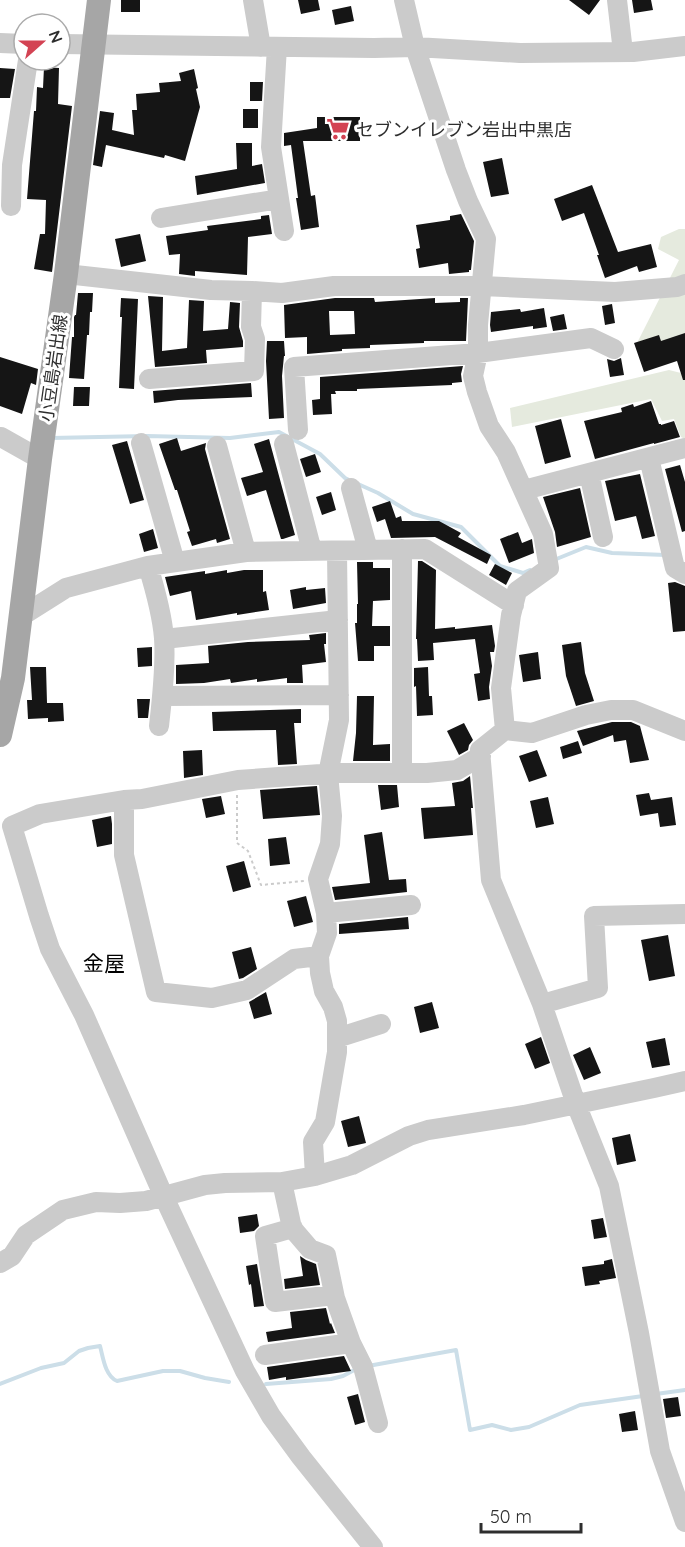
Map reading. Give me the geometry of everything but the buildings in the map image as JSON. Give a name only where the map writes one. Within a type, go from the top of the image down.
[{"type":"main road","name":"小豆島岩出線","points":[[0,735],[6,678],[20,616],[66,274],[99,0]]},
{"type":"street","points":[[253,0],[269,47],[271,147],[284,231]]},
{"type":"street","points":[[404,0],[415,47],[456,170],[486,238],[478,325],[478,353],[473,376],[477,392],[489,426],[507,452],[543,534],[549,568],[517,591],[511,615],[501,688],[505,730]]},
{"type":"street","points":[[617,0],[623,52]]},
{"type":"street","points":[[72,44],[415,47],[520,53],[623,52],[685,46]]},
{"type":"street","points":[[10,206],[12,165],[26,72]]},
{"type":"street","points":[[161,218],[279,199]]},
{"type":"street","points":[[66,274],[211,290],[282,293],[334,286],[482,286],[615,292],[677,287],[685,284]]},
{"type":"street","points":[[149,379],[254,371],[255,339],[250,327],[252,291]]},
{"type":"street","points":[[298,430],[294,367],[478,353],[591,339],[614,349]]},
{"type":"street","points":[[0,438],[40,459]]},
{"type":"street","points":[[141,443],[175,562]]},
{"type":"street","points":[[284,444],[312,550]]},
{"type":"street","points":[[217,446],[246,552]]},
{"type":"street","points":[[524,490],[685,448]]},
{"type":"street","points":[[649,458],[675,568],[685,574]]},
{"type":"street","points":[[589,473],[603,537]]},
{"type":"street","points":[[351,488],[368,550]]},
{"type":"street","points":[[402,549],[402,773]]},
{"type":"street","points":[[20,616],[66,588],[148,566],[246,552],[312,550],[425,549],[514,604]]},
{"type":"street","points":[[315,1176],[313,1142],[326,1122],[337,1052],[337,1021],[333,1007],[324,991],[320,973],[319,956],[327,933],[326,913],[318,879],[330,844],[332,816],[328,774],[339,720],[337,551]]},
{"type":"street","points":[[148,566],[158,598],[164,639],[159,726]]},
{"type":"street","points":[[164,639],[338,620]]},
{"type":"street","points":[[162,696],[339,695]]},
{"type":"street","points":[[685,731],[633,710],[611,710],[532,733],[505,730],[480,750],[491,880],[542,1004],[576,1104],[609,1186],[660,1451],[685,1522]]},
{"type":"street","points":[[6,823],[40,814],[142,799],[238,780],[328,774],[427,773],[457,770],[481,756]]},
{"type":"street","points":[[124,800],[124,855],[156,992],[212,998],[247,990],[294,959],[319,956]]},
{"type":"street","points":[[6,823],[24,831],[30,844],[49,914],[75,983],[84,1015],[164,1197],[245,1371],[271,1416],[373,1547]]},
{"type":"street","points":[[326,913],[411,905]]},
{"type":"street","points":[[542,1004],[598,988],[594,916],[685,914]]},
{"type":"street","points":[[337,1038],[381,1024]]},
{"type":"street","points":[[0,1263],[12,1256],[26,1235],[63,1210],[96,1202],[146,1201],[205,1185],[235,1182],[282,1182],[315,1176],[352,1165],[409,1136],[428,1131],[524,1115],[685,1081]]},
{"type":"street","points":[[282,1182],[292,1228],[310,1250],[326,1255],[334,1296],[351,1343],[363,1367],[378,1423]]},
{"type":"street","points":[[292,1228],[265,1236],[274,1302],[334,1296]]},
{"type":"street","points":[[265,1355],[351,1343]]},
{"type":"path","points":[[238,780],[237,843],[248,851],[261,885],[318,879]]},
{"type":"shaded area","points":[[679,229],[685,229],[685,343],[637,343],[679,260],[658,249],[661,237]]},
{"type":"shaded area","points":[[669,370],[685,374],[685,439],[681,437],[674,419],[662,421],[651,399],[512,427],[510,408]]},
{"type":"waterway","points":[[51,438],[147,436],[230,438],[279,432],[320,454],[351,481]]},
{"type":"waterway","points":[[358,484],[413,514],[461,527],[500,566],[523,573],[530,570]]},
{"type":"waterway","points":[[554,560],[586,547],[612,553],[666,555]]},
{"type":"waterway","points":[[0,1384],[41,1368],[64,1363],[79,1351],[100,1346],[107,1371],[117,1381],[163,1371],[180,1371],[229,1382]]},
{"type":"waterway","points":[[368,1366],[456,1350],[470,1430],[492,1425],[511,1430],[529,1427],[580,1405],[643,1396]]},
{"type":"waterway","points":[[266,1384],[331,1379],[358,1368]]},
{"type":"waterway","points":[[656,1394],[685,1390]]},
{"type":"place","name":"セブンイレブン岩出中黒店","points":[[338,129]]},
{"type":"district","name":"金屋","points":[[104,963]]}]
